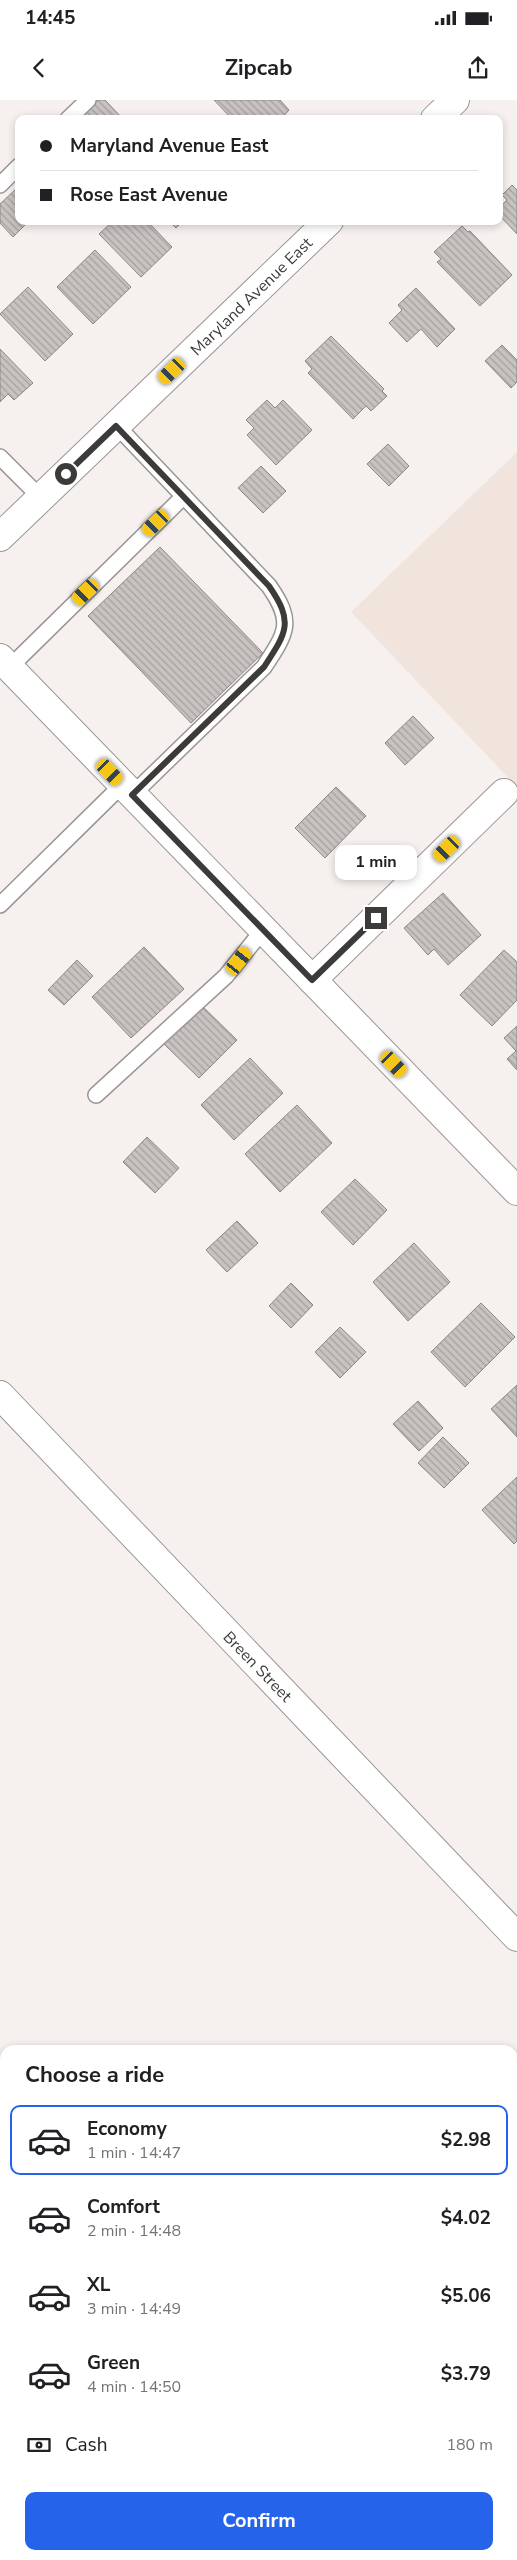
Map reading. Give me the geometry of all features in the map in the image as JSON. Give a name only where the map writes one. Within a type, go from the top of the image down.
[{"type":"street","points":[[439,115],[455,100]]},
{"type":"street","name":"Maryland Avenue East","points":[[0,537],[324,225]]},
{"type":"street","points":[[5,663],[517,1191]]},
{"type":"street","points":[[312,980],[504,794]]},
{"type":"street","name":"Breen Street","points":[[0,1395],[517,1937]]},
{"type":"lane","points":[[72,115],[88,100]]},
{"type":"lane","points":[[0,184],[15,170]]},
{"type":"lane","points":[[0,905],[264,667],[280,643],[286,624],[282,605],[269,586],[116,426]]},
{"type":"lane","points":[[0,457],[41,498]]},
{"type":"lane","points":[[5,663],[184,496]]},
{"type":"lane","points":[[96,1095],[226,976],[263,930]]},
{"type":"shaded area","points":[[517,452],[517,787],[351,612]]},
{"type":"building","points":[[98,100],[105,100],[119,115],[83,115]]},
{"type":"building","points":[[214,100],[280,100],[289,110],[285,115],[228,115]]},
{"type":"building","points":[[512,185],[517,190],[517,234],[503,219],[503,204],[507,200],[503,194]]},
{"type":"building","points":[[15,190],[15,225],[25,225],[13,237],[0,223],[0,204]]},
{"type":"building","points":[[109,225],[151,225],[172,247],[141,277],[99,234]]},
{"type":"building","points":[[462,226],[468,232],[470,231],[512,275],[480,306],[437,262],[441,259],[434,252]]},
{"type":"building","points":[[95,250],[131,287],[93,324],[57,287]]},
{"type":"building","points":[[28,287],[73,334],[45,361],[0,314]]},
{"type":"building","points":[[416,288],[455,329],[437,347],[421,329],[407,342],[389,323],[402,310],[398,305]]},
{"type":"building","points":[[331,336],[384,389],[382,391],[387,396],[371,411],[366,406],[353,419],[308,373],[312,369],[305,361]]},
{"type":"building","points":[[502,345],[517,360],[517,382],[511,388],[485,361]]},
{"type":"building","points":[[0,349],[33,383],[14,400],[8,394],[0,402]]},
{"type":"building","points":[[267,400],[275,408],[283,400],[312,430],[276,465],[247,435],[254,428],[246,420]]},
{"type":"building","points":[[388,444],[409,466],[389,486],[367,464]]},
{"type":"building","points":[[261,466],[286,491],[263,513],[238,488]]},
{"type":"building","points":[[160,547],[263,653],[191,723],[88,616]]},
{"type":"building","points":[[413,716],[434,738],[405,765],[385,743]]},
{"type":"building","points":[[336,787],[366,816],[325,858],[295,828]]},
{"type":"building","points":[[443,893],[481,935],[448,965],[434,949],[428,955],[404,928]]},
{"type":"building","points":[[144,947],[184,989],[131,1038],[92,997]]},
{"type":"building","points":[[504,950],[517,962],[517,1000],[492,1026],[460,995]]},
{"type":"building","points":[[77,960],[93,976],[64,1005],[48,990]]},
{"type":"building","points":[[199,1003],[237,1040],[199,1078],[161,1041]]},
{"type":"building","points":[[517,1026],[517,1070],[507,1059],[516,1051],[504,1038]]},
{"type":"building","points":[[250,1058],[283,1093],[234,1140],[201,1105]]},
{"type":"building","points":[[297,1105],[332,1143],[280,1192],[245,1154]]},
{"type":"building","points":[[147,1137],[179,1168],[155,1193],[123,1162]]},
{"type":"building","points":[[355,1179],[387,1210],[353,1245],[321,1212]]},
{"type":"building","points":[[237,1221],[258,1243],[227,1272],[206,1250]]},
{"type":"building","points":[[414,1243],[450,1282],[408,1321],[373,1282]]},
{"type":"building","points":[[291,1283],[313,1305],[291,1328],[269,1306]]},
{"type":"building","points":[[481,1303],[515,1337],[465,1387],[431,1352]]},
{"type":"building","points":[[340,1327],[366,1352],[340,1378],[315,1352]]},
{"type":"building","points":[[517,1385],[517,1437],[491,1409]]},
{"type":"building","points":[[418,1401],[443,1428],[419,1451],[393,1424]]},
{"type":"building","points":[[443,1437],[469,1463],[444,1488],[418,1463]]},
{"type":"building","points":[[517,1477],[517,1541],[514,1544],[482,1510]]},
{"type":"route","points":[[66,474],[116,426],[269,586],[282,605],[286,624],[280,643],[264,667],[132,795],[312,980],[376,918]]}]
